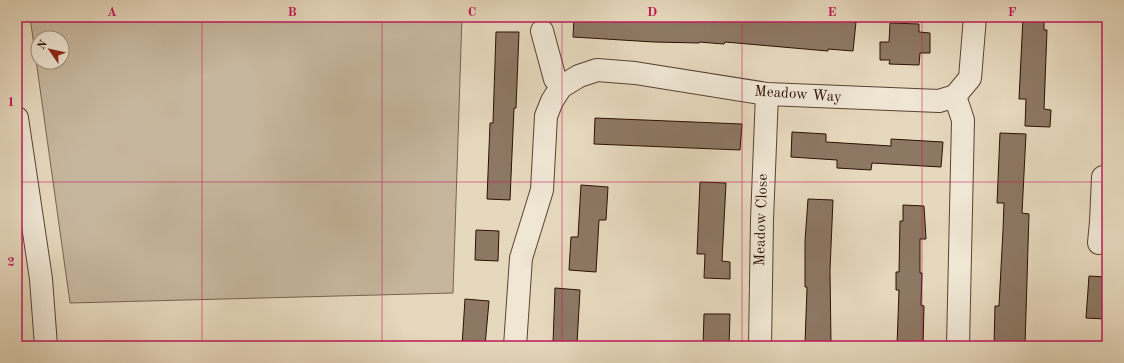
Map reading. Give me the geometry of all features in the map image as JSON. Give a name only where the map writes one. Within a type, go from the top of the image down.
[{"type":"street","points":[[958,346],[963,120],[955,96],[970,78],[975,17]]},
{"type":"street","points":[[542,31],[556,79],[561,87]]},
{"type":"street","name":"Meadow Way","points":[[515,346],[521,258],[542,190],[546,116],[552,101],[561,87],[579,76],[597,70],[635,73],[767,94],[916,102],[939,101],[955,96]]},
{"type":"street","name":"Meadow Close","points":[[760,346],[762,220],[767,94]]},
{"type":"street","points":[[17,118],[41,279],[46,346]]},
{"type":"street","points":[[1102,229],[1103,177]]},
{"type":"path","points":[[1103,346],[1107,325]]},
{"type":"shaded area","points":[[30,17],[462,17],[453,293],[70,303],[37,70],[70,70],[70,30],[32,30]]},
{"type":"building","points":[[574,17],[767,17],[856,22],[853,51],[828,49],[828,51],[725,42],[724,44],[699,42],[654,42],[573,37]]},
{"type":"building","points":[[1023,17],[1044,17],[1044,30],[1047,30],[1044,109],[1051,110],[1050,127],[1025,126],[1026,99],[1019,99]]},
{"type":"building","points":[[890,23],[919,24],[919,32],[930,33],[930,53],[920,53],[919,65],[889,64],[890,60],[880,60],[880,42],[889,42]]},
{"type":"building","points":[[496,32],[519,32],[510,200],[487,199],[490,123],[493,123]]},
{"type":"building","points":[[595,118],[742,124],[740,150],[594,144]]},
{"type":"building","points":[[792,132],[826,134],[826,142],[891,146],[891,139],[943,142],[941,167],[872,163],[871,170],[837,168],[837,160],[791,157]]},
{"type":"building","points":[[1000,133],[1026,134],[1022,213],[1029,214],[1025,346],[994,346],[995,306],[999,306],[1004,203],[997,203]]},
{"type":"building","points":[[700,182],[726,183],[722,261],[730,262],[730,279],[704,278],[705,254],[697,254]]},
{"type":"building","points":[[581,185],[608,187],[606,220],[599,220],[596,272],[569,270],[571,237],[578,237]]},
{"type":"building","points":[[808,199],[833,200],[830,270],[831,344],[805,344],[807,287],[805,287],[805,241]]},
{"type":"building","points":[[903,205],[924,206],[926,239],[920,239],[920,273],[922,273],[921,305],[924,306],[923,346],[897,346],[899,290],[896,290],[896,272],[899,272],[900,221],[903,221]]},
{"type":"building","points":[[476,230],[499,231],[498,261],[475,260]]},
{"type":"building","points":[[1089,276],[1107,277],[1105,319],[1086,318]]},
{"type":"building","points":[[555,288],[580,290],[577,344],[553,343]]},
{"type":"building","points":[[465,299],[489,301],[485,346],[462,346]]},
{"type":"building","points":[[704,314],[730,314],[729,346],[703,346]]}]
